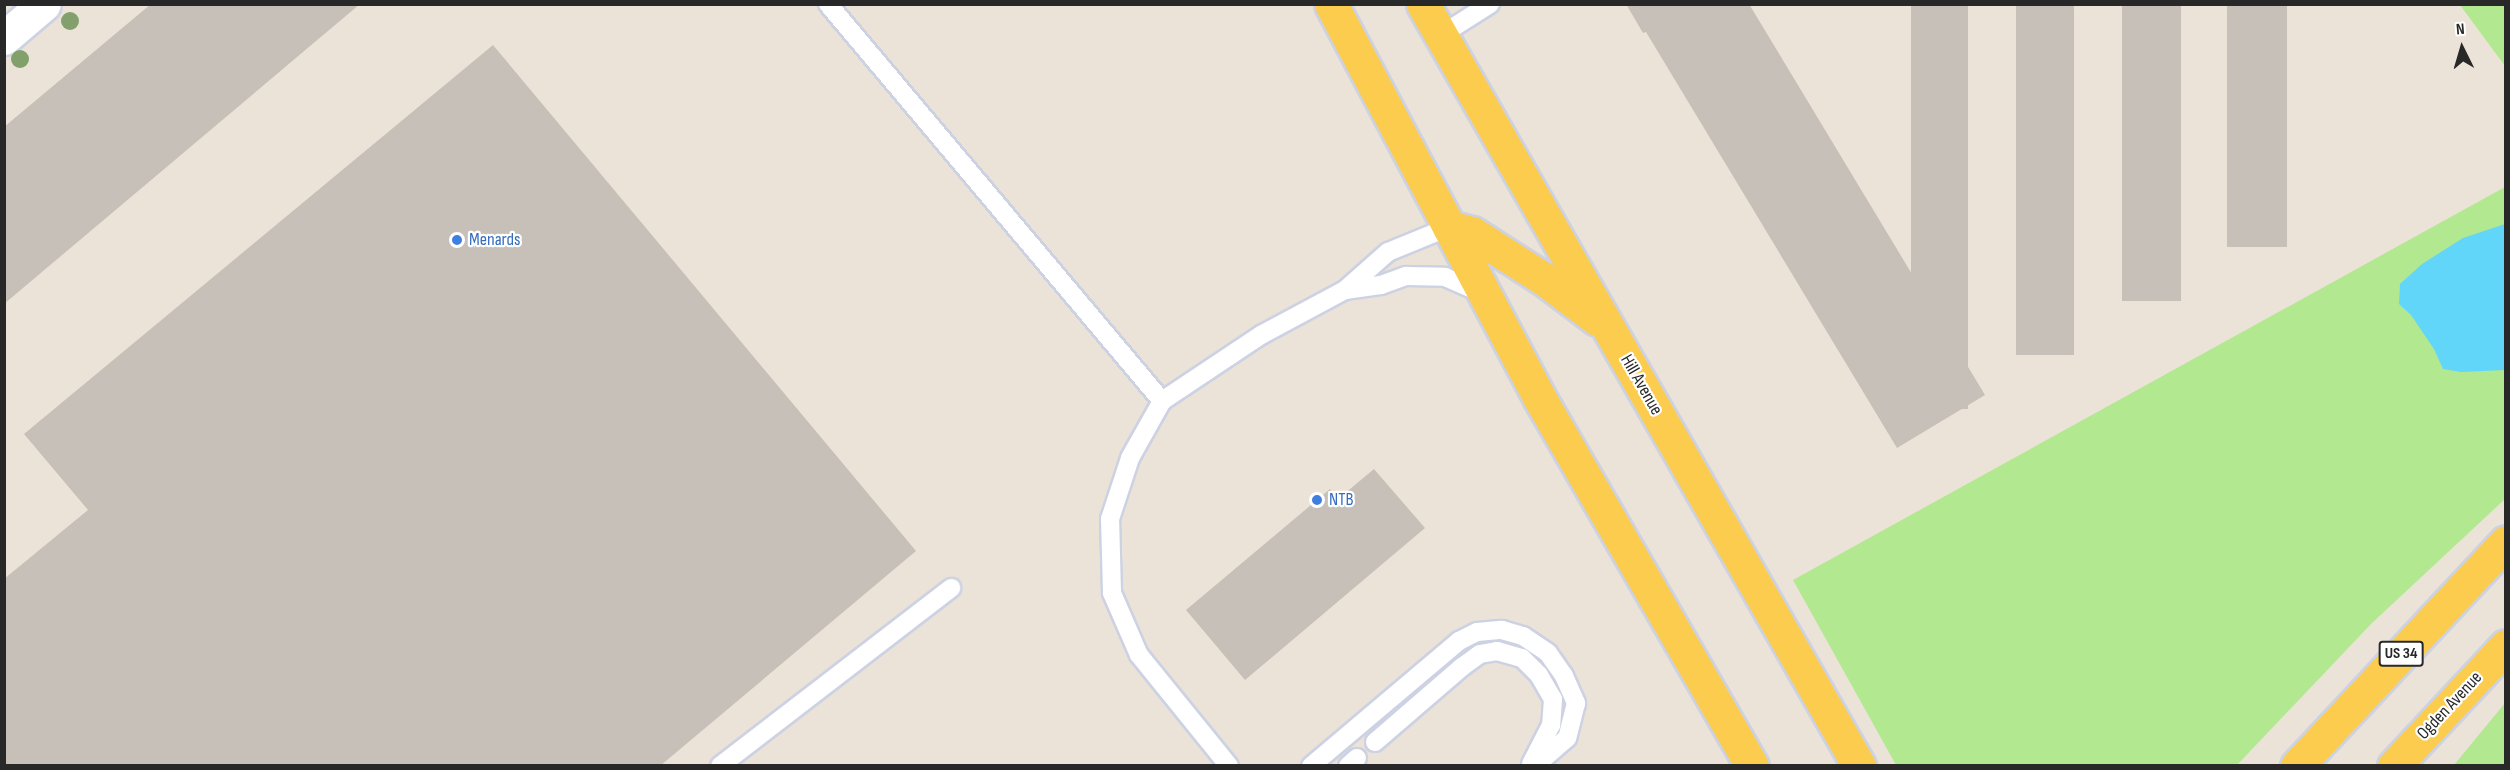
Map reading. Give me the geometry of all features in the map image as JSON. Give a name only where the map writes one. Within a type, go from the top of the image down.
[{"type":"main road","points":[[1331,4],[1539,397],[1752,765]]},
{"type":"main road","name":"Hill Avenue","points":[[1423,4],[1860,765]]},
{"type":"main road","points":[[1449,228],[1472,233],[1545,279],[1608,327]]},
{"type":"main road","name":"US 34","points":[[2297,765],[2505,542]]},
{"type":"main road","name":"Ogden Avenue","points":[[2394,765],[2505,646]]},
{"type":"street","points":[[4,38],[44,4]]},
{"type":"lane","points":[[828,4],[1162,401]]},
{"type":"lane","points":[[1441,35],[1490,4]]},
{"type":"lane","points":[[1228,765],[1139,656],[1112,593],[1110,519],[1130,458],[1162,401],[1261,335],[1345,290],[1388,252],[1449,228]]},
{"type":"lane","points":[[1345,290],[1381,285],[1406,276],[1445,278],[1484,294]]},
{"type":"lane","points":[[720,765],[951,588]]},
{"type":"lane","points":[[1311,765],[1459,641],[1477,632],[1502,630],[1523,636],[1548,652],[1564,676],[1576,703],[1567,738],[1535,765]]},
{"type":"lane","points":[[1375,742],[1462,667],[1480,654],[1497,651],[1522,658],[1539,675],[1553,699],[1551,725],[1530,765]]},
{"type":"green space","points":[[2460,5],[2505,5],[2505,66]]},
{"type":"green space","points":[[2505,187],[2505,499],[2372,623],[2237,765],[1896,765],[1793,580]]},
{"type":"green space","points":[[2505,703],[2505,765],[2454,765]]},
{"type":"water","points":[[2505,224],[2505,370],[2461,372],[2443,369],[2434,349],[2411,315],[2399,304],[2400,284],[2422,264],[2463,238]]},
{"type":"building","points":[[151,4],[360,4],[4,304],[4,127]]},
{"type":"building","points":[[1626,4],[1749,4],[1985,395],[1897,448],[1646,32],[1643,33]]},
{"type":"building","points":[[1911,4],[1968,4],[1968,409],[1911,409]]},
{"type":"building","points":[[2016,4],[2074,4],[2074,355],[2016,355]]},
{"type":"building","points":[[2122,4],[2181,4],[2181,301],[2122,301]]},
{"type":"building","points":[[2227,4],[2287,4],[2287,247],[2227,247]]},
{"type":"building","name":"Menards","points":[[493,45],[916,551],[660,766],[4,766],[4,579],[88,510],[24,434]]},
{"type":"building","points":[[1374,469],[1425,528],[1245,680],[1186,610],[1330,489],[1338,499]]},
{"type":"place","name":"Menards","points":[[457,240]]},
{"type":"place","name":"NTB","points":[[1317,500]]}]
